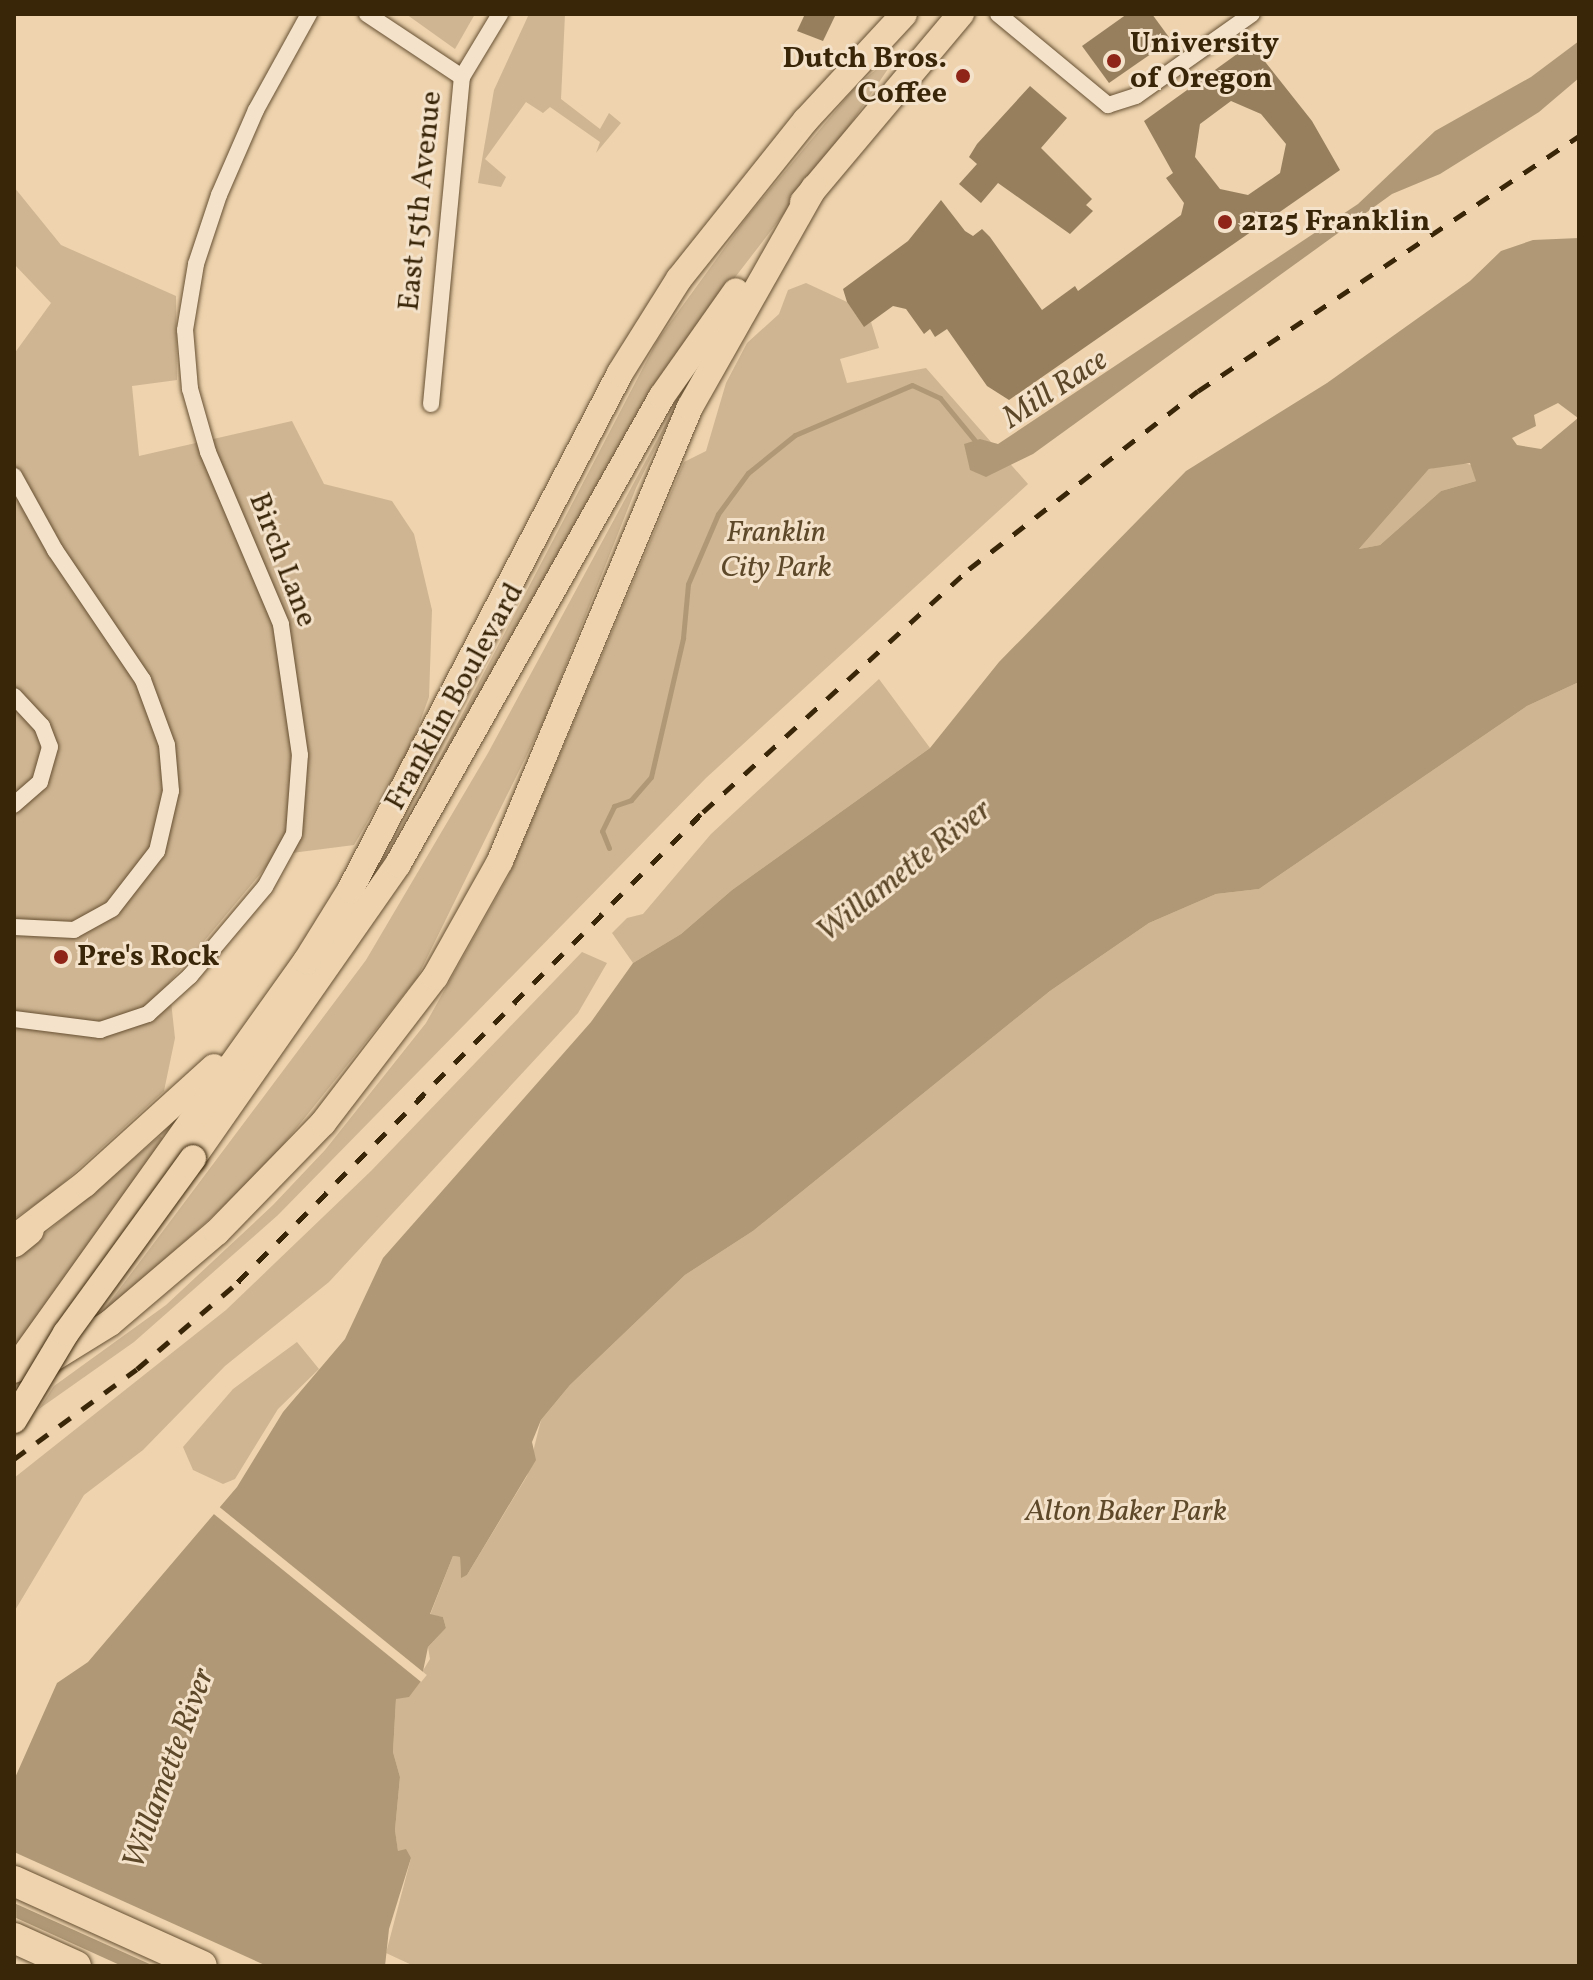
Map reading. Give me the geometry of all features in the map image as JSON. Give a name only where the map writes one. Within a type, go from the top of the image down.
[{"type":"highway","points":[[14,1881],[202,1966]]},
{"type":"highway","points":[[14,1938],[76,1966]]},
{"type":"main road","name":"Franklin Boulevard","points":[[14,1420],[183,1151],[259,1023],[306,961],[392,815],[545,512],[679,279],[806,120],[904,14]]},
{"type":"main road","name":"Franklin Boulevard","points":[[14,1370],[398,864],[662,396],[814,188],[961,14]]},
{"type":"main road","points":[[14,1383],[110,1323],[217,1232],[323,1123],[435,977],[500,861],[690,407],[814,188]]},
{"type":"main road","points":[[19,1237],[259,1023]]},
{"type":"street","name":"Birch Lane","points":[[14,1019],[100,1030],[148,1014],[190,976],[265,887],[294,834],[300,755],[283,636],[208,452],[190,389],[185,330],[196,264],[219,195],[256,110],[309,14]]},
{"type":"street","points":[[367,14],[462,77]]},
{"type":"street","name":"East 15th Avenue","points":[[431,404],[462,77],[500,14]]},
{"type":"street","points":[[998,14],[1108,105],[1136,96],[1252,14]]},
{"type":"street","points":[[14,476],[55,550],[143,680],[167,745],[171,791],[157,851],[112,909],[74,930],[14,927]]},
{"type":"street","points":[[14,696],[42,726],[50,747],[40,782],[14,805]]},
{"type":"green space","points":[[406,14],[475,14],[455,49]]},
{"type":"green space","points":[[529,14],[565,14],[561,99],[600,129],[609,113],[621,123],[596,153],[600,142],[550,107],[543,113],[526,102],[485,159],[506,177],[501,187],[478,183],[494,90]]},
{"type":"green space","points":[[888,60],[892,63],[833,150],[723,293],[409,833],[403,828],[657,341],[747,217],[857,85]]},
{"type":"green space","points":[[14,187],[61,245],[176,296],[177,380],[132,386],[139,456],[292,421],[324,484],[392,501],[414,534],[432,610],[429,697],[410,749],[354,845],[276,855],[169,983],[175,1038],[164,1091],[52,1193],[14,1219],[14,354],[51,303],[14,264]]},
{"type":"green space","name":"Franklin City Park","points":[[806,283],[847,302],[864,326],[871,322],[879,348],[840,359],[847,383],[926,368],[1028,484],[706,778],[278,1215],[134,1342],[39,1409],[54,1386],[166,1305],[273,1205],[325,1150],[426,1023],[508,877],[684,462],[706,451],[726,383],[747,343],[779,314],[788,290]]},
{"type":"green space","points":[[684,390],[636,488],[545,718],[417,978],[258,1176],[97,1319],[366,960],[488,753]]},
{"type":"green space","points":[[1460,462],[1475,466],[1476,481],[1441,491],[1380,545],[1359,549],[1429,469]]},
{"type":"green space","points":[[879,679],[930,748],[732,890],[681,934],[633,963],[612,933],[627,918],[643,914],[711,834]]},
{"type":"green space","name":"Alton Baker Park","points":[[1579,682],[1579,1966],[414,1966],[386,1953],[411,1858],[398,1852],[395,1830],[400,1777],[393,1752],[396,1699],[413,1687],[430,1659],[428,1647],[446,1628],[443,1617],[430,1615],[453,1556],[460,1557],[461,1577],[467,1575],[527,1476],[541,1420],[570,1385],[685,1275],[753,1231],[1050,991],[1149,923],[1216,894],[1259,889],[1527,706]]},
{"type":"green space","points":[[582,952],[607,963],[578,1013],[329,1282],[225,1366],[143,1450],[84,1495],[14,1612],[14,1478],[226,1310],[371,1171]]},
{"type":"green space","points":[[160,1136],[168,1143],[14,1354],[14,1260]]},
{"type":"green space","points":[[297,1342],[319,1369],[278,1409],[235,1479],[223,1484],[193,1470],[183,1447],[233,1389]]},
{"type":"water","points":[[1579,41],[1579,78],[1539,112],[1440,174],[1392,194],[1033,454],[986,477],[970,470],[964,444],[980,439],[998,444],[1358,204],[1435,131],[1531,77]]},
{"type":"water","name":"Willamette River","points":[[1579,238],[1579,682],[1527,706],[1259,889],[1216,894],[1149,923],[1050,991],[753,1231],[685,1275],[570,1385],[541,1420],[532,1442],[536,1460],[467,1575],[461,1578],[460,1557],[453,1556],[430,1614],[443,1617],[446,1628],[428,1647],[421,1681],[409,1697],[396,1699],[393,1752],[400,1777],[395,1830],[398,1851],[406,1849],[411,1858],[389,1929],[385,1966],[17,1966],[14,1780],[57,1683],[88,1662],[237,1487],[283,1412],[345,1339],[383,1258],[591,1022],[633,963],[681,934],[732,890],[930,748],[999,662],[1186,471],[1327,383],[1470,281],[1501,251],[1533,240]],"holes":[[[1558,403],[1578,418],[1541,449],[1517,445],[1512,438],[1536,426],[1534,415]],[[1470,463],[1476,481],[1441,491],[1380,545],[1359,549],[1429,469]]]},
{"type":"pier","points":[[217,1505],[427,1675],[421,1682],[211,1512]]},
{"type":"pier","points":[[14,1852],[267,1966],[154,1966],[14,1903]]},
{"type":"pier","points":[[14,1917],[122,1966],[14,1966]]},
{"type":"building","points":[[805,14],[836,14],[823,41],[797,31]]},
{"type":"building","name":"University of Oregon","points":[[1127,14],[1152,14],[1171,40],[1109,83],[1082,46]]},
{"type":"building","name":"2125 Franklin","points":[[1251,44],[1312,121],[1340,170],[1009,400],[987,386],[947,329],[935,337],[930,329],[924,334],[906,309],[893,306],[864,327],[847,302],[843,289],[908,241],[941,200],[965,231],[973,236],[982,229],[990,237],[1042,310],[1075,286],[1078,291],[1181,215],[1184,203],[1166,178],[1173,173],[1144,121]],"holes":[[[1231,101],[1261,114],[1286,144],[1280,173],[1248,195],[1220,189],[1195,157],[1200,124]]]},
{"type":"building","points":[[1030,86],[1067,118],[1041,148],[1092,199],[1086,205],[1093,211],[1070,234],[998,183],[981,203],[959,184],[977,164],[969,157],[977,144]]},
{"type":"waterway","name":"Mill Race","points":[[609,848],[602,831],[614,806],[631,800],[651,777],[683,638],[688,584],[718,514],[748,473],[795,435],[912,385],[940,398],[977,443]]},
{"type":"railway","points":[[14,1459],[137,1369],[238,1282],[703,812],[969,569],[1198,391],[1579,136]]},
{"type":"place","name":"University of Oregon","points":[[1114,61]]},
{"type":"place","name":"Dutch Bros. Coffee","points":[[963,76]]},
{"type":"place","name":"2125 Franklin","points":[[1225,222]]},
{"type":"place","name":"Pre's Rock","points":[[61,957]]}]
